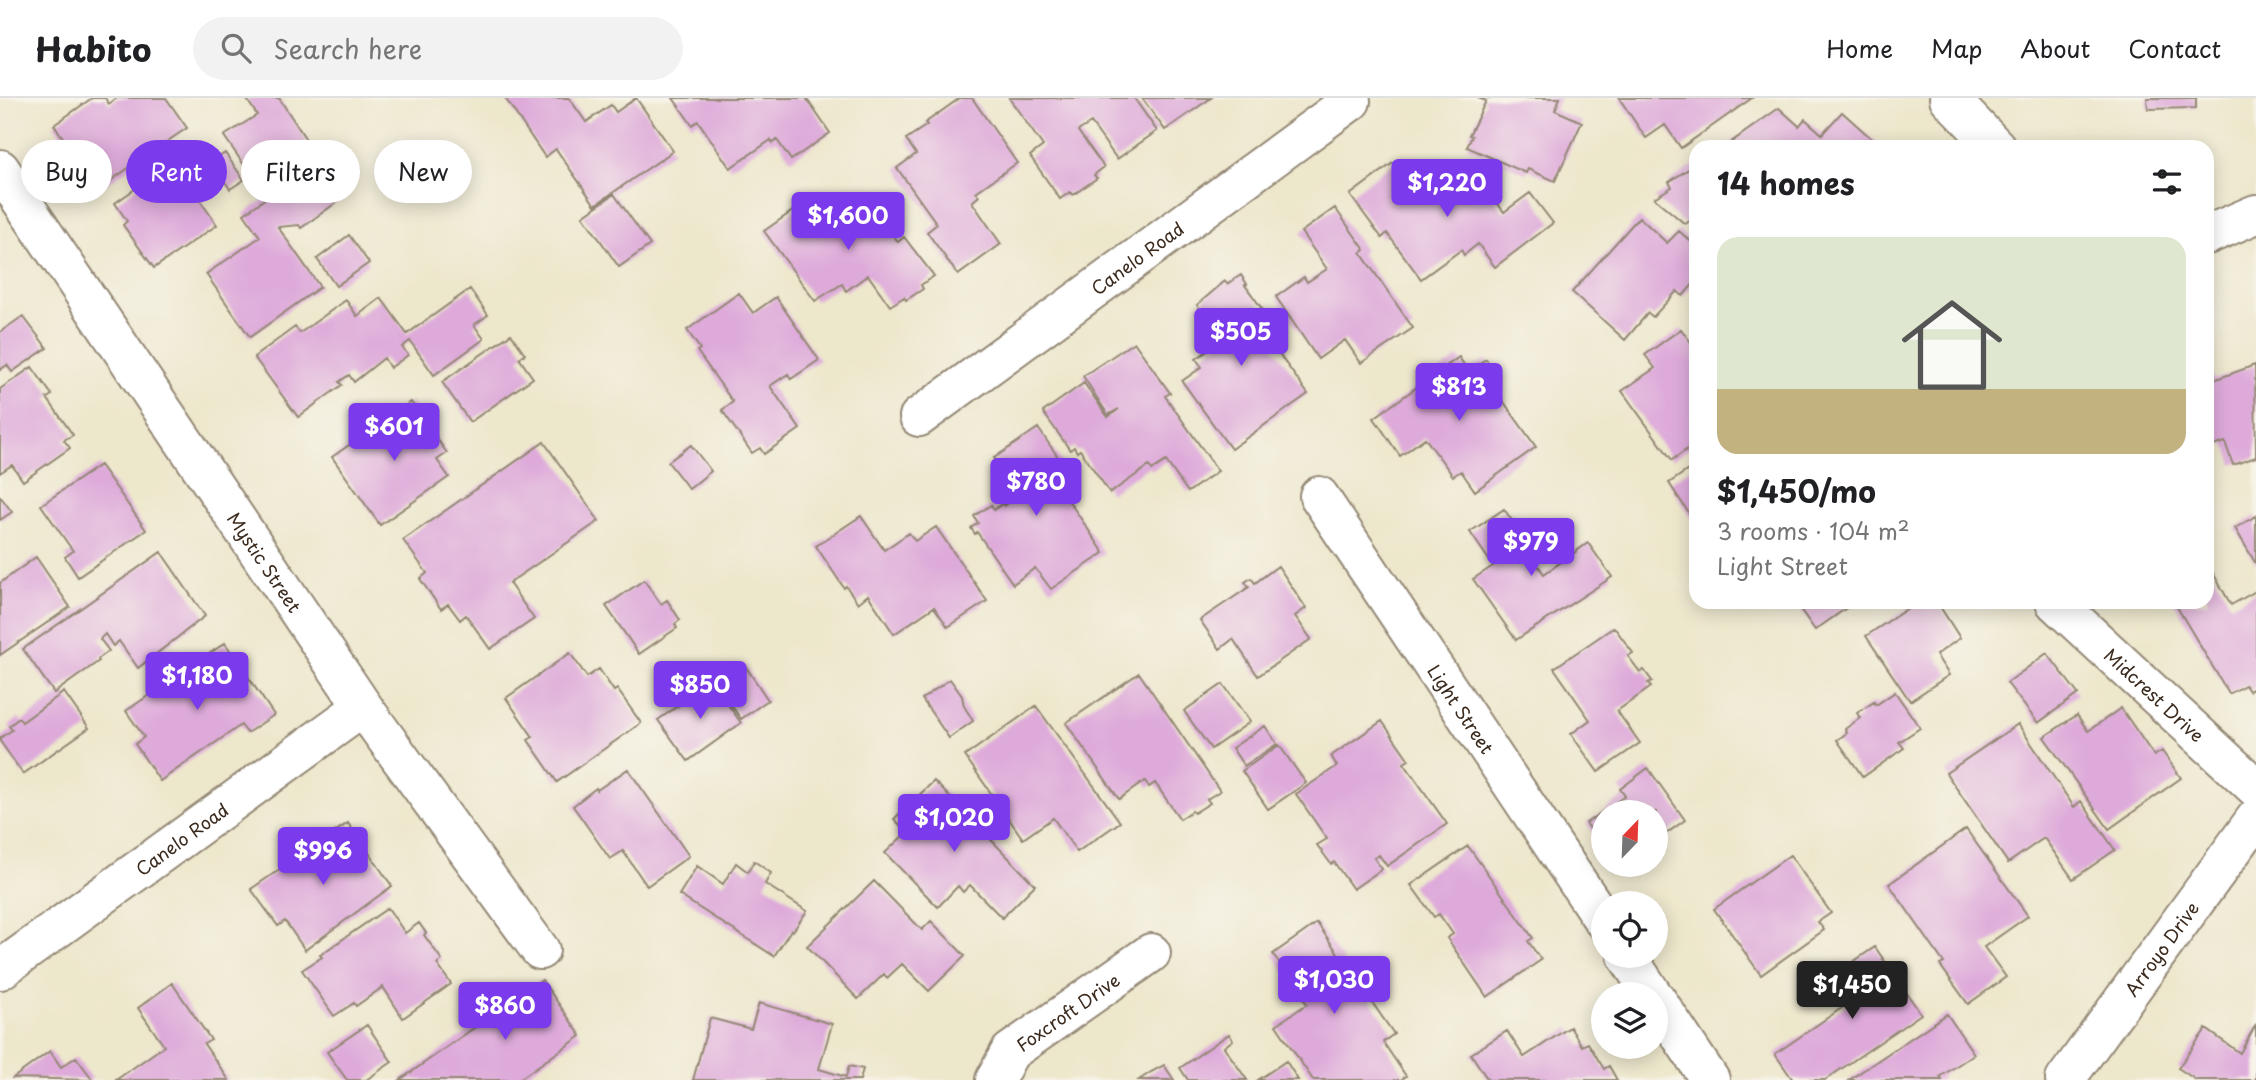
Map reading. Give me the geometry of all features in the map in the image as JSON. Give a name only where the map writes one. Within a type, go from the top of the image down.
[{"type":"street","name":"Canelo Road","points":[[919,416],[1351,101],[1349,98]]},
{"type":"street","points":[[1949,98],[1989,140]]},
{"type":"street","name":"Mystic Street","points":[[0,169],[363,707],[540,950]]},
{"type":"street","points":[[2214,232],[2256,214]]},
{"type":"street","name":"Light Street","points":[[1319,496],[1591,902]]},
{"type":"street","name":"Midcrest Drive","points":[[2063,609],[2256,788]]},
{"type":"street","name":"Canelo Road","points":[[0,970],[363,707]]},
{"type":"street","name":"Arroyo Drive","points":[[2065,1080],[2256,818]]},
{"type":"street","name":"Foxcroft Drive","points":[[995,1080],[1010,1052],[1151,953]]},
{"type":"street","points":[[1668,1017],[1710,1080]]},
{"type":"building","points":[[92,98],[105,98],[109,104],[117,98],[166,98],[187,128],[169,140],[126,140],[126,170],[112,180],[112,140],[65,140],[54,125]]},
{"type":"building","points":[[246,98],[279,98],[306,140],[241,140],[241,161],[224,136],[257,115]]},
{"type":"building","points":[[505,98],[569,98],[586,122],[611,105],[616,112],[636,98],[673,151],[595,205],[556,149],[545,157]]},
{"type":"building","points":[[673,98],[806,98],[830,133],[791,160],[777,140],[773,143],[771,140],[730,168],[698,121],[692,125]]},
{"type":"building","points":[[960,98],[972,98],[1017,163],[976,192],[979,196],[972,202],[1001,244],[958,275],[927,232],[937,224],[897,168],[916,154],[906,139]]},
{"type":"building","points":[[1009,98],[1134,98],[1157,131],[1117,159],[1091,123],[1078,131],[1104,167],[1094,175],[1097,178],[1073,195],[1070,192],[1060,199],[1030,156],[1043,146]]},
{"type":"building","points":[[1142,98],[1211,98],[1165,130]]},
{"type":"building","points":[[1478,98],[1560,98],[1555,110],[1582,122],[1555,181],[1528,169],[1526,173],[1467,147],[1472,136],[1469,135],[1486,101]]},
{"type":"building","points":[[1619,98],[1752,98],[1681,148],[1665,125],[1646,138]]},
{"type":"building","points":[[2147,98],[2196,98],[2196,108],[2148,109]]},
{"type":"building","points":[[1779,108],[1799,126],[1805,119],[1822,134],[1842,112],[1873,140],[1734,140]]},
{"type":"building","points":[[227,156],[241,176],[241,182],[230,189],[227,185]]},
{"type":"building","points":[[1393,163],[1418,197],[1440,181],[1444,188],[1471,168],[1504,212],[1530,193],[1553,223],[1495,267],[1478,244],[1464,255],[1461,250],[1421,279],[1387,233],[1382,238],[1350,195]]},
{"type":"building","points":[[1689,169],[1689,222],[1685,224],[1654,198],[1672,187],[1669,182]]},
{"type":"building","points":[[614,194],[650,245],[619,267],[583,216]]},
{"type":"building","points":[[866,194],[898,242],[904,237],[934,276],[921,285],[923,289],[890,306],[868,275],[846,291],[842,284],[815,301],[764,231],[807,201],[822,223]]},
{"type":"building","points":[[126,195],[126,203],[202,203],[217,225],[154,268],[123,225],[127,221],[115,203]]},
{"type":"building","points":[[259,203],[336,203],[301,228],[299,225],[278,227],[320,287],[250,337],[206,274],[260,237],[244,214]]},
{"type":"building","points":[[1335,208],[1365,250],[1361,253],[1413,328],[1361,363],[1345,340],[1318,359],[1276,297],[1304,277],[1307,282],[1327,269],[1301,232]]},
{"type":"building","points":[[1639,217],[1667,243],[1679,231],[1689,240],[1689,289],[1683,296],[1677,291],[1653,317],[1648,313],[1625,340],[1572,292]]},
{"type":"building","points":[[349,235],[369,263],[336,286],[317,259]]},
{"type":"building","points":[[1241,275],[1265,313],[1255,321],[1308,394],[1231,449],[1182,381],[1202,367],[1196,359],[1223,340],[1197,305],[1225,281],[1227,284]]},
{"type":"building","points":[[470,289],[488,315],[474,325],[484,339],[434,375],[410,341],[402,347],[408,355],[390,368],[384,358],[354,382],[349,375],[339,382],[342,385],[298,417],[254,357],[295,327],[300,333],[346,300],[357,316],[381,298],[407,334]]},
{"type":"building","points":[[739,293],[753,313],[776,297],[819,360],[791,379],[788,374],[770,386],[800,429],[764,454],[760,448],[752,453],[722,410],[733,402],[697,351],[700,349],[687,330]]},
{"type":"building","points":[[23,316],[47,348],[12,372],[7,365],[0,370],[0,332]]},
{"type":"building","points":[[1681,329],[1689,340],[1689,448],[1672,460],[1622,391],[1655,368],[1645,355]]},
{"type":"building","points":[[511,334],[525,354],[519,358],[533,378],[470,422],[442,382]]},
{"type":"building","points":[[1134,342],[1170,393],[1165,396],[1218,471],[1188,492],[1166,461],[1152,470],[1149,466],[1110,493],[1080,450],[1077,452],[1074,447],[1070,450],[1043,412],[1084,383],[1108,417],[1119,409],[1108,415],[1083,376]]},
{"type":"building","points":[[1459,357],[1468,371],[1486,359],[1499,378],[1491,384],[1536,447],[1475,491],[1461,471],[1453,476],[1425,438],[1400,456],[1374,418]]},
{"type":"building","points":[[2255,365],[2256,457],[2233,465],[2225,442],[2214,446],[2214,380]]},
{"type":"building","points":[[32,367],[52,395],[47,398],[73,435],[64,440],[70,448],[23,481],[12,465],[0,473],[0,389]]},
{"type":"building","points":[[411,402],[447,453],[437,460],[449,477],[380,525],[332,457]]},
{"type":"building","points":[[1038,428],[1067,470],[1054,479],[1104,553],[1051,589],[1035,568],[1013,584],[977,532],[975,534],[971,528],[978,523],[974,516],[991,505],[994,510],[1003,503],[1004,506],[1020,495],[994,458]]},
{"type":"building","points":[[544,442],[599,521],[509,583],[534,619],[490,649],[466,615],[460,620],[448,604],[441,609],[420,579],[427,573],[403,540]]},
{"type":"building","points":[[691,445],[711,471],[689,489],[668,462]]},
{"type":"building","points":[[100,465],[146,530],[78,577],[65,557],[73,551],[41,505]]},
{"type":"building","points":[[1689,469],[1689,513],[1669,483]]},
{"type":"building","points":[[0,496],[12,512],[0,520]]},
{"type":"building","points":[[1504,509],[1518,529],[1512,533],[1544,574],[1588,543],[1612,577],[1516,640],[1473,579],[1493,566],[1470,532]]},
{"type":"building","points":[[861,516],[884,550],[909,533],[915,541],[936,527],[987,601],[948,627],[934,607],[894,634],[868,595],[858,603],[846,586],[844,588],[816,546]]},
{"type":"building","points":[[2256,516],[2256,564],[2235,528]]},
{"type":"building","points":[[161,552],[205,616],[138,668],[119,641],[113,646],[105,634],[100,639],[109,651],[54,693],[23,649]]},
{"type":"building","points":[[36,557],[70,607],[0,655],[0,583]]},
{"type":"building","points":[[1278,566],[1306,608],[1295,616],[1311,639],[1258,676],[1233,639],[1220,649],[1200,620],[1249,587],[1245,582],[1251,578],[1255,583]]},
{"type":"building","points":[[2214,575],[2231,605],[2256,591],[2256,687],[2249,691],[2245,685],[2229,694],[2178,609],[2214,609]]},
{"type":"building","points":[[644,580],[661,604],[667,600],[680,620],[675,624],[677,628],[639,654],[606,606]]},
{"type":"building","points":[[1800,609],[1845,609],[1815,630]]},
{"type":"building","points":[[1906,609],[1941,609],[1960,638],[1936,655],[1949,675],[1910,701],[1866,636]]},
{"type":"building","points":[[1614,627],[1633,653],[1628,656],[1640,672],[1644,670],[1652,681],[1648,683],[1651,687],[1617,711],[1640,743],[1598,772],[1571,734],[1590,720],[1554,668]]},
{"type":"building","points":[[225,643],[274,715],[247,733],[241,725],[160,781],[135,744],[144,737],[126,711]]},
{"type":"building","points":[[570,653],[587,677],[599,669],[641,723],[557,782],[528,740],[533,737],[506,698]]},
{"type":"building","points":[[2047,653],[2078,694],[2038,723],[2007,683]]},
{"type":"building","points":[[744,664],[768,700],[741,719],[716,683]]},
{"type":"building","points":[[1139,673],[1220,791],[1207,799],[1210,803],[1180,819],[1155,783],[1149,787],[1145,781],[1119,799],[1066,723]]},
{"type":"building","points":[[950,679],[962,696],[964,706],[973,721],[949,738],[922,699]]},
{"type":"building","points":[[712,682],[741,723],[688,761],[658,720]]},
{"type":"building","points":[[1223,684],[1250,722],[1211,749],[1184,711]]},
{"type":"building","points":[[64,692],[89,728],[23,774],[0,738],[12,730],[9,726],[19,718],[22,722]]},
{"type":"building","points":[[1895,692],[1920,728],[1899,742],[1904,748],[1863,777],[1837,740],[1847,733],[1845,729],[1860,718],[1857,713],[1874,702],[1876,705]]},
{"type":"building","points":[[1036,706],[1120,822],[1077,852],[1053,818],[1023,839],[965,756]]},
{"type":"building","points":[[2121,708],[2154,756],[2162,751],[2181,778],[2109,829],[2044,737],[2077,715],[2088,731]]},
{"type":"building","points":[[1382,721],[1409,760],[1404,763],[1447,824],[1387,866],[1379,855],[1374,858],[1382,869],[1353,889],[1334,862],[1331,864],[1317,845],[1327,839],[1296,794],[1337,766],[1331,756]]},
{"type":"building","points":[[2018,724],[2074,807],[2081,801],[2115,850],[2073,879],[2044,838],[2008,863],[1946,773]]},
{"type":"building","points":[[1265,726],[1277,744],[1244,766],[1232,748]]},
{"type":"building","points":[[1279,745],[1306,783],[1268,809],[1242,771]]},
{"type":"building","points":[[1648,768],[1685,820],[1668,832],[1668,800],[1619,800],[1625,796],[1620,789]]},
{"type":"building","points":[[628,769],[689,856],[647,886],[623,851],[610,859],[573,806]]},
{"type":"building","points":[[934,781],[1035,885],[1002,918],[970,885],[963,892],[958,886],[938,907],[885,853],[907,832],[894,819]]},
{"type":"building","points":[[348,823],[392,886],[305,950],[285,921],[278,926],[251,889]]},
{"type":"building","points":[[1966,829],[2028,916],[1984,947],[2006,977],[1968,1004],[1940,965],[1944,963],[1889,884]]},
{"type":"building","points":[[1468,846],[1533,938],[1528,941],[1541,960],[1487,997],[1447,938],[1453,934],[1439,914],[1434,917],[1411,885]]},
{"type":"building","points":[[1790,855],[1831,913],[1818,922],[1824,930],[1761,975],[1714,909]]},
{"type":"building","points":[[754,861],[771,873],[765,884],[807,911],[774,956],[679,895],[697,866],[723,884],[736,863],[748,872]]},
{"type":"building","points":[[874,881],[922,930],[931,921],[965,956],[929,991],[902,964],[887,978],[884,974],[858,999],[807,946]]},
{"type":"building","points":[[388,908],[405,933],[419,923],[442,960],[437,964],[451,984],[403,1018],[383,987],[356,1006],[354,1003],[334,1016],[302,970]]},
{"type":"building","points":[[1317,923],[1394,1034],[1383,1042],[1406,1076],[1401,1080],[1313,1080],[1276,1025],[1307,1004],[1273,954]]},
{"type":"building","points":[[1875,947],[1921,1014],[1825,1080],[1793,1080],[1775,1054],[1846,1005],[1828,979]]},
{"type":"building","points":[[542,980],[581,1036],[518,1080],[400,1080]]},
{"type":"building","points":[[172,983],[211,1040],[204,1044],[229,1080],[116,1080],[164,1046],[138,1008]]},
{"type":"building","points":[[759,1003],[832,1024],[819,1069],[846,1077],[849,1066],[863,1069],[860,1080],[693,1080],[710,1018],[751,1029]]},
{"type":"building","points":[[1947,1014],[1974,1054],[1940,1077],[1942,1080],[1849,1080]]},
{"type":"building","points":[[2256,1024],[2256,1080],[2196,1080],[2178,1068],[2206,1029],[2240,1053]]},
{"type":"building","points":[[367,1025],[392,1062],[366,1080],[347,1080],[327,1052]]},
{"type":"building","points":[[1570,1027],[1582,1046],[1588,1043],[1591,1059],[1598,1059],[1604,1069],[1609,1066],[1617,1080],[1488,1080],[1471,1054],[1507,1031],[1524,1057]]},
{"type":"building","points":[[1229,1034],[1233,1040],[1224,1047],[1247,1080],[1188,1080],[1180,1068]]},
{"type":"building","points":[[50,1051],[61,1067],[76,1057],[93,1080],[13,1078]]},
{"type":"building","points":[[1286,1061],[1298,1080],[1258,1080]]},
{"type":"building","points":[[1164,1065],[1174,1080],[1139,1080],[1151,1072]]}]
